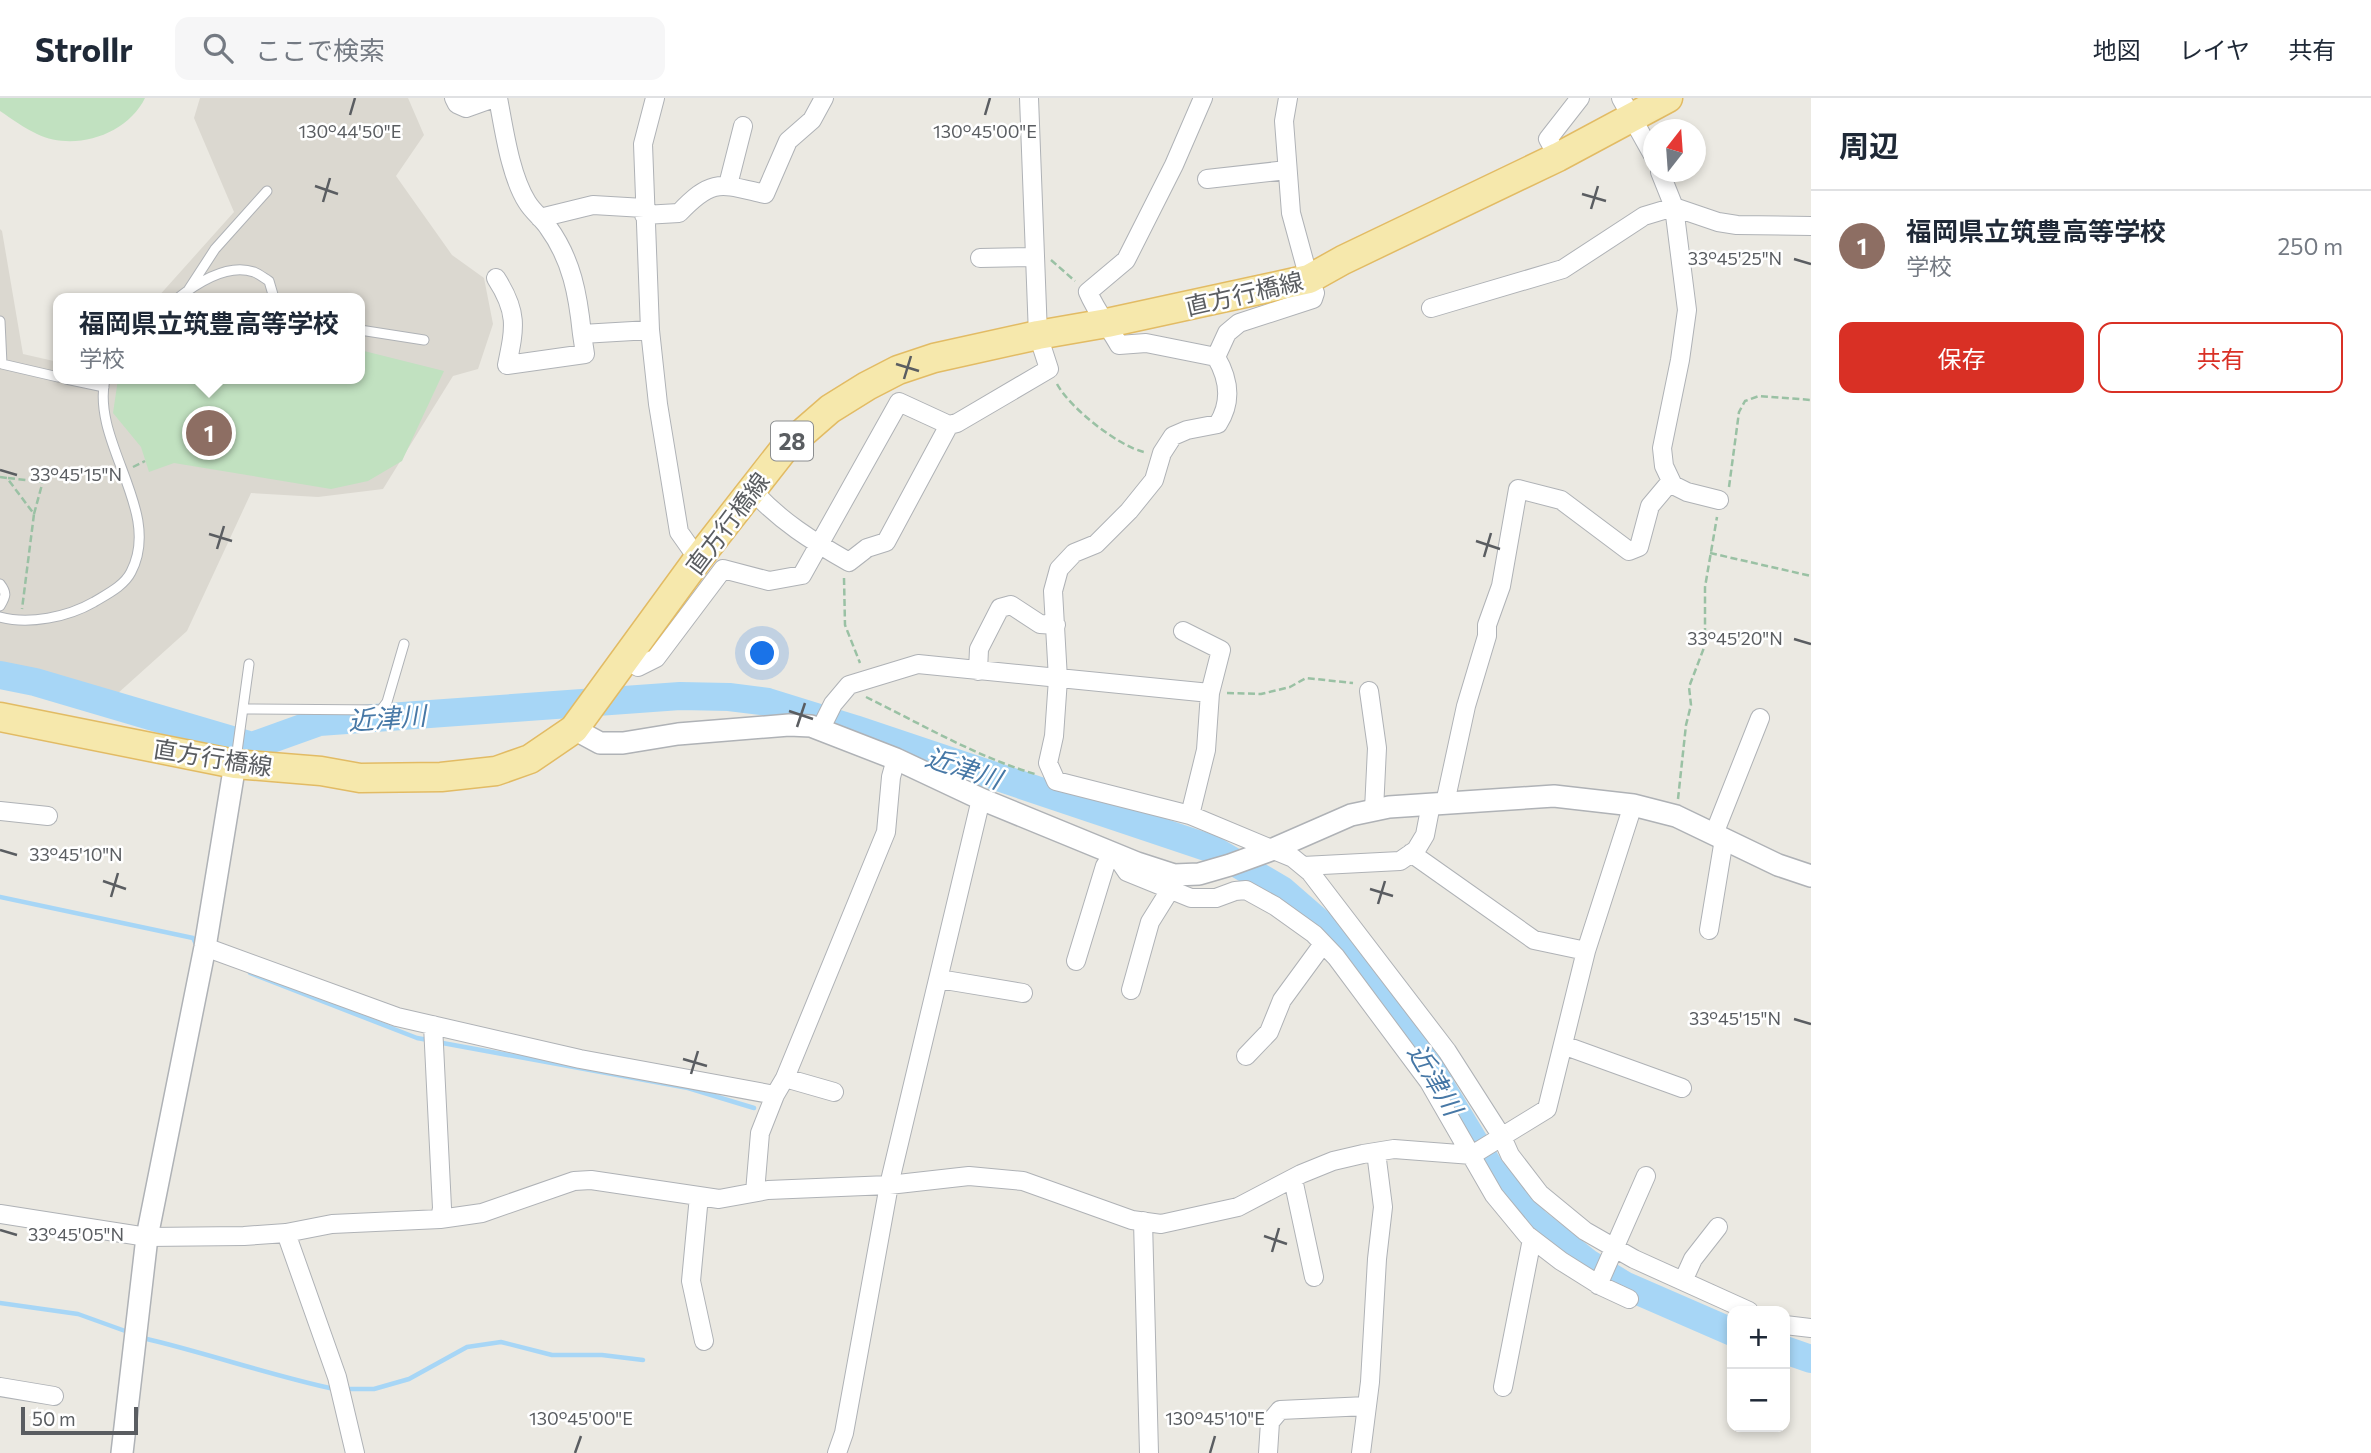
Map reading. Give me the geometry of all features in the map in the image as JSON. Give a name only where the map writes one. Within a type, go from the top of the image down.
[{"type":"main road","name":"直方行橋線","points":[[0,717],[235,764],[321,771],[360,778],[441,777],[496,771],[530,759],[574,729],[698,559],[784,449],[830,409],[867,386],[898,370],[934,358],[1309,279],[1343,260],[1558,157],[1626,108],[1668,98]]},
{"type":"street","points":[[454,98],[457,104],[466,108],[496,98],[515,173],[526,202],[548,226],[569,262],[580,309],[585,354],[507,365],[515,328],[509,298],[496,278]]},
{"type":"street","points":[[655,98],[643,144],[650,330],[658,404],[679,532],[698,559]]},
{"type":"street","points":[[540,218],[593,205],[644,212],[679,213],[696,195],[713,185],[728,185],[765,194],[788,141],[813,120],[824,98]]},
{"type":"street","points":[[626,659],[638,667],[656,658],[723,569],[769,581],[802,575],[899,402],[949,425],[957,423],[1049,369],[1038,335],[1028,98]]},
{"type":"street","points":[[1203,98],[1174,165],[1126,260],[1088,292],[1119,345],[1146,343],[1216,357],[1226,374],[1228,398],[1219,424],[1187,430],[1173,436],[1162,453],[1154,480],[1129,511],[1096,544],[1074,553],[1059,569],[1053,591],[1058,679],[1054,736],[1048,763],[1056,780],[1189,815],[1293,858],[1310,872],[1447,1051],[1497,1140],[1540,1194],[1585,1231],[1615,1251],[1738,1306]]},
{"type":"street","points":[[1216,357],[1227,333],[1239,323],[1313,299],[1315,293],[1291,213],[1284,121],[1288,98]]},
{"type":"street","points":[[1558,157],[1548,139],[1580,98]]},
{"type":"street","points":[[1626,108],[1643,135]]},
{"type":"street","points":[[728,185],[743,126]]},
{"type":"street","points":[[1207,178],[1287,170]]},
{"type":"street","points":[[1664,182],[1674,207],[1686,310],[1680,360],[1662,448],[1664,466],[1673,485],[1687,492],[1719,500]]},
{"type":"street","points":[[1431,308],[1563,269],[1644,216],[1674,207],[1718,222],[1737,225],[1811,226]]},
{"type":"street","points":[[979,258],[1035,252]]},
{"type":"street","points":[[582,334],[650,330]]},
{"type":"street","points":[[752,490],[791,527],[849,562],[867,548],[886,542],[949,425]]},
{"type":"street","points":[[1303,866],[1400,861],[1416,850],[1425,835],[1438,804],[1487,636],[1487,625],[1501,586],[1518,489],[1561,500],[1629,551],[1639,547],[1650,506],[1671,481]]},
{"type":"street","points":[[978,671],[979,649],[1000,608],[1010,606],[1040,624],[1056,625]]},
{"type":"street","points":[[1183,631],[1221,650],[1210,693],[1206,750],[1189,815]]},
{"type":"street","points":[[820,730],[833,704],[849,685],[918,664],[1210,693]]},
{"type":"street","points":[[1369,691],[1377,748],[1374,810]]},
{"type":"street","points":[[1709,930],[1719,836],[1760,718]]},
{"type":"street","points":[[574,729],[600,743],[611,743],[678,734],[789,725],[811,726],[895,759],[981,799],[1174,875],[1199,874],[1271,850],[1351,815],[1374,810],[1554,796],[1633,805],[1676,816],[1778,865],[1811,876]]},
{"type":"street","points":[[755,1192],[760,1133],[886,832],[895,759]]},
{"type":"street","points":[[122,1453],[147,1237],[205,947],[235,764]]},
{"type":"street","points":[[837,1453],[844,1433],[889,1185],[981,799]]},
{"type":"street","points":[[0,1214],[147,1237],[244,1236],[286,1233],[331,1224],[440,1219],[482,1213],[574,1181],[591,1180],[719,1199],[755,1192],[889,1185],[970,1177],[1023,1181],[1132,1220],[1161,1224],[1238,1207],[1293,1178],[1333,1161],[1394,1149],[1472,1155],[1547,1109],[1586,951],[1633,805]]},
{"type":"street","points":[[0,811],[48,816]]},
{"type":"street","points":[[1114,853],[1127,872],[1191,898],[1216,898],[1246,890],[1275,906],[1314,934],[1336,957],[1429,1082],[1494,1195],[1532,1239],[1560,1261],[1629,1299]]},
{"type":"street","points":[[1076,961],[1105,866],[1114,853]]},
{"type":"street","points":[[1411,853],[1534,940],[1586,951]]},
{"type":"street","points":[[1131,990],[1150,922],[1170,890]]},
{"type":"street","points":[[1246,1056],[1269,1032],[1282,1000],[1323,944]]},
{"type":"street","points":[[205,947],[397,1017],[580,1059],[775,1094]]},
{"type":"street","points":[[939,979],[1023,993]]},
{"type":"street","points":[[433,1025],[442,1208],[440,1219]]},
{"type":"street","points":[[1563,1045],[1682,1088]]},
{"type":"street","points":[[785,1078],[834,1092]]},
{"type":"street","points":[[1361,1453],[1383,1206],[1376,1152]]},
{"type":"street","points":[[1600,1283],[1646,1176]]},
{"type":"street","points":[[1293,1178],[1314,1278]]},
{"type":"street","points":[[699,1196],[691,1281],[704,1341]]},
{"type":"street","points":[[1143,1222],[1149,1453]]},
{"type":"street","points":[[1684,1281],[1693,1259],[1718,1227]]},
{"type":"street","points":[[286,1233],[337,1377],[355,1453]]},
{"type":"street","points":[[1503,1387],[1532,1239]]},
{"type":"street","points":[[1790,1326],[1811,1328]]},
{"type":"street","points":[[0,1387],[54,1396]]},
{"type":"street","points":[[1268,1453],[1270,1422],[1280,1410],[1367,1406]]},
{"type":"lane","points":[[189,289],[215,249],[267,191]]},
{"type":"lane","points":[[184,293],[227,271],[253,271],[269,281],[273,293]]},
{"type":"lane","points":[[0,321],[2,364],[53,376]]},
{"type":"lane","points":[[365,331],[425,340]]},
{"type":"lane","points":[[0,617],[41,620],[86,606],[115,589],[131,573],[139,549],[139,522],[114,447],[102,397],[104,384]]},
{"type":"lane","points":[[0,584],[6,591],[6,596],[0,606]]},
{"type":"lane","points":[[243,709],[381,710],[387,702],[404,645]]},
{"type":"lane","points":[[235,764],[249,664]]},
{"type":"path","points":[[1035,252],[1088,292]]},
{"type":"path","points":[[1049,369],[1064,396],[1114,439],[1137,450],[1162,453]]},
{"type":"path","points":[[1676,816],[1686,725],[1691,705],[1689,687],[1705,645],[1705,587],[1719,500],[1728,495],[1739,412],[1745,401],[1759,396],[1811,400]]},
{"type":"path","points":[[20,619],[34,514],[47,466]]},
{"type":"path","points":[[0,477],[43,482]]},
{"type":"path","points":[[7,478],[34,514]]},
{"type":"path","points":[[1710,553],[1811,576]]},
{"type":"path","points":[[849,562],[843,580],[845,625],[867,680]]},
{"type":"path","points":[[1210,693],[1261,694],[1290,687],[1306,678],[1354,683],[1369,691]]},
{"type":"path","points":[[849,685],[860,694],[956,741],[1018,769],[1056,780]]},
{"type":"shaded area","points":[[200,98],[408,98],[424,135],[396,176],[452,255],[484,278],[493,324],[478,369],[453,376],[383,489],[318,497],[251,493],[187,631],[117,694],[0,668],[0,229],[23,354],[53,361],[53,384],[365,384],[365,293],[161,293],[234,212],[194,118]]},
{"type":"green space","points":[[0,98],[145,98],[126,122],[113,130],[98,137],[67,141],[37,134],[18,123],[0,111]]},
{"type":"green space","points":[[365,351],[444,371],[402,461],[368,481],[331,489],[174,463],[149,472],[141,447],[113,413],[117,384],[365,384]]},
{"type":"waterway","name":"近津川","points":[[0,675],[35,682],[252,746],[319,722],[680,696],[729,697],[768,702],[1212,849],[1282,890],[1344,944],[1413,1040],[1490,1168],[1536,1222],[1588,1263],[1624,1285],[1727,1330]]},
{"type":"waterway","points":[[0,897],[193,938],[196,944]]},
{"type":"waterway","points":[[250,973],[428,1040]]},
{"type":"waterway","points":[[437,1042],[688,1088],[754,1108]]},
{"type":"waterway","points":[[0,1303],[78,1314],[128,1332]]},
{"type":"waterway","points":[[143,1338],[334,1389]]},
{"type":"waterway","points":[[346,1389],[374,1389],[409,1379],[467,1347],[501,1342],[552,1355],[602,1355],[643,1360]]},
{"type":"waterway","name":"近津川","points":[[1790,1352],[1811,1359]]},
{"type":"place","name":"福岡県立筑豊高等学校","points":[[209,433]]}]
